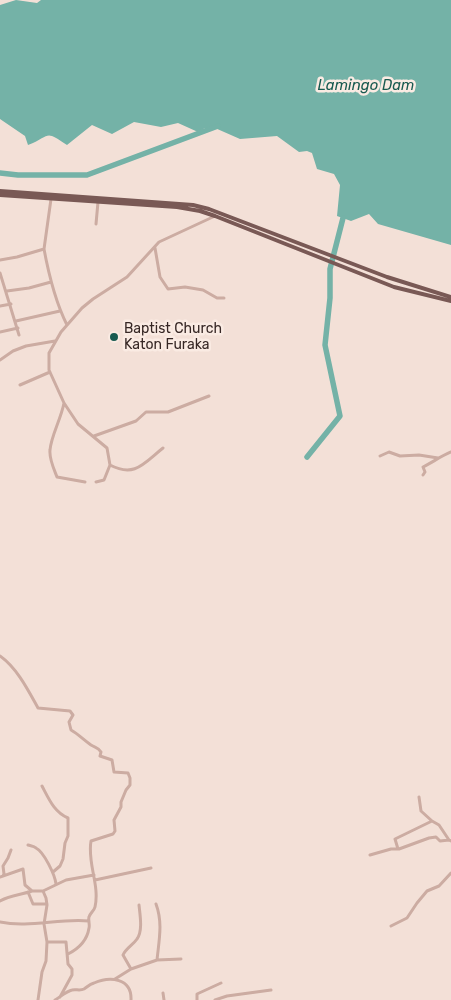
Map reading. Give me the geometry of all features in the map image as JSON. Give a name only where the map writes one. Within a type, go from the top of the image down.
[{"type":"main road","points":[[0,191],[193,205],[209,209],[387,278],[451,299]]},
{"type":"main road","points":[[0,195],[177,207],[200,211],[407,291],[451,299]]},
{"type":"street","points":[[51,199],[44,249],[51,282],[60,311],[67,325]]},
{"type":"street","points":[[96,224],[98,202]]},
{"type":"street","points":[[96,482],[104,480],[110,465],[107,448],[78,424],[64,403],[50,372],[49,353],[67,325],[92,299],[128,277],[154,247],[166,239],[215,216]]},
{"type":"street","points":[[154,247],[160,277],[168,289],[185,287],[203,290],[216,298],[224,298]]},
{"type":"street","points":[[0,260],[44,249]]},
{"type":"street","points":[[0,273],[19,335]]},
{"type":"street","points":[[6,291],[29,288],[51,282]]},
{"type":"street","points":[[0,306],[11,304]]},
{"type":"street","points":[[16,321],[60,311]]},
{"type":"street","points":[[0,332],[18,328]]},
{"type":"street","points":[[0,360],[13,351],[26,346],[55,341]]},
{"type":"street","points":[[20,384],[50,372]]},
{"type":"street","points":[[93,436],[136,421],[150,411],[168,412],[181,405],[209,396]]},
{"type":"street","points":[[64,403],[62,416],[50,449],[52,465],[57,477],[85,482]]},
{"type":"street","points":[[110,465],[122,471],[139,468],[163,448]]},
{"type":"street","points":[[380,456],[389,452],[400,456],[419,455],[438,458]]},
{"type":"street","points":[[423,475],[425,472],[423,467],[451,452]]},
{"type":"street","points":[[0,656],[5,659],[23,683],[38,708],[70,711],[73,715],[69,722],[71,730],[91,745],[99,748],[100,756],[112,760],[114,772],[128,773],[130,778],[130,785],[114,820],[116,831],[113,834],[91,841],[94,908],[88,918],[87,936],[80,947],[68,954]]},
{"type":"street","points":[[42,786],[51,804],[60,814],[68,818],[68,836],[63,859],[60,866],[53,872]]},
{"type":"street","points":[[419,797],[421,810],[439,825],[450,841]]},
{"type":"street","points":[[398,849],[395,839],[432,821]]},
{"type":"street","points":[[370,855],[398,849],[429,838],[436,837],[440,841],[450,841]]},
{"type":"street","points":[[28,845],[38,848],[53,872],[56,884]]},
{"type":"street","points":[[0,877],[4,874],[3,866],[11,850]]},
{"type":"street","points":[[0,901],[9,896],[43,891],[66,880],[94,878],[151,868]]},
{"type":"street","points":[[0,877],[23,869],[25,885],[30,892],[33,904],[47,904]]},
{"type":"street","points":[[391,926],[407,918],[428,891],[438,886],[451,873]]},
{"type":"street","points":[[38,1000],[42,972],[46,961],[47,942],[44,924],[47,904],[43,891]]},
{"type":"street","points":[[156,904],[161,917],[157,960]]},
{"type":"street","points":[[131,969],[123,956],[139,935],[139,905]]},
{"type":"street","points":[[0,922],[44,924],[79,920],[89,921]]},
{"type":"street","points":[[47,942],[66,942],[68,964],[72,969],[72,975],[57,999]]},
{"type":"street","points":[[115,980],[131,969],[157,960],[181,959]]},
{"type":"street","points":[[57,999],[71,990],[83,989],[93,983],[111,979],[126,983],[131,1000]]},
{"type":"street","points":[[197,1000],[197,994],[221,983]]},
{"type":"street","points":[[215,1000],[226,996],[271,990]]},
{"type":"street","points":[[163,993],[164,1000]]},
{"type":"water","name":"Lamingo Dam","points":[[16,0],[37,3],[41,0],[451,0],[451,245],[378,224],[369,214],[351,221],[337,216],[340,185],[334,174],[317,169],[312,153],[307,151],[299,152],[277,136],[240,139],[215,128],[205,128],[198,132],[178,123],[161,127],[134,122],[112,134],[92,125],[67,145],[54,137],[48,136],[28,145],[25,136],[0,119],[0,5]]},
{"type":"waterway","points":[[0,173],[18,175],[87,175],[218,126]]},
{"type":"waterway","points":[[307,457],[340,416],[325,345],[330,298],[330,269],[343,218]]},
{"type":"place","name":"Baptist Church Katon Furaka","points":[[114,337]]}]
